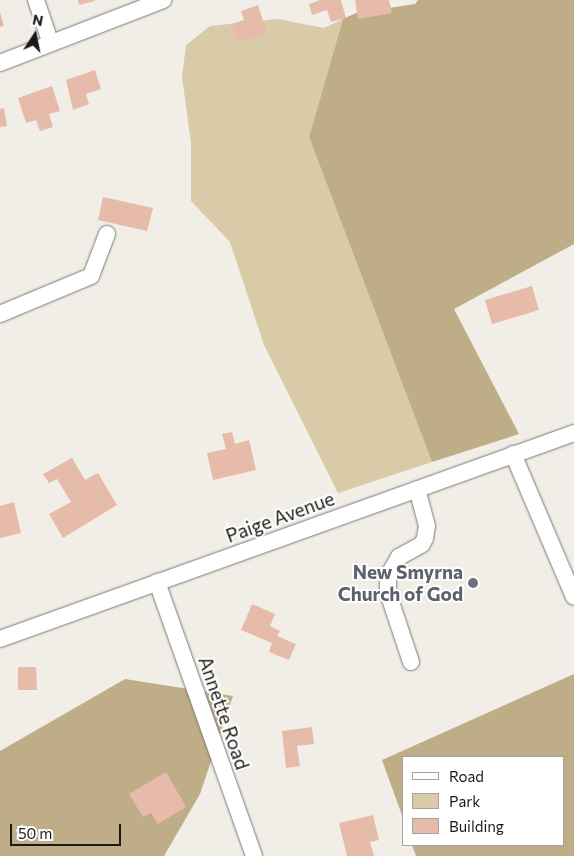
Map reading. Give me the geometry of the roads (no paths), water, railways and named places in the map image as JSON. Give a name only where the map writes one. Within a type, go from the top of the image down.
[{"type":"street","points":[[36,0],[51,44]]},
{"type":"street","points":[[0,62],[163,0]]},
{"type":"street","points":[[0,314],[92,276],[107,234]]},
{"type":"street","name":"Paige Avenue","points":[[0,639],[574,433]]},
{"type":"street","points":[[513,454],[574,597]]},
{"type":"street","points":[[411,662],[388,593],[388,576],[399,557],[422,544],[425,538],[427,526],[417,489]]},
{"type":"street","name":"Annette Road","points":[[157,582],[254,856]]},
{"type":"place","name":"New Smyrna Church of God","points":[[473,583]]}]
